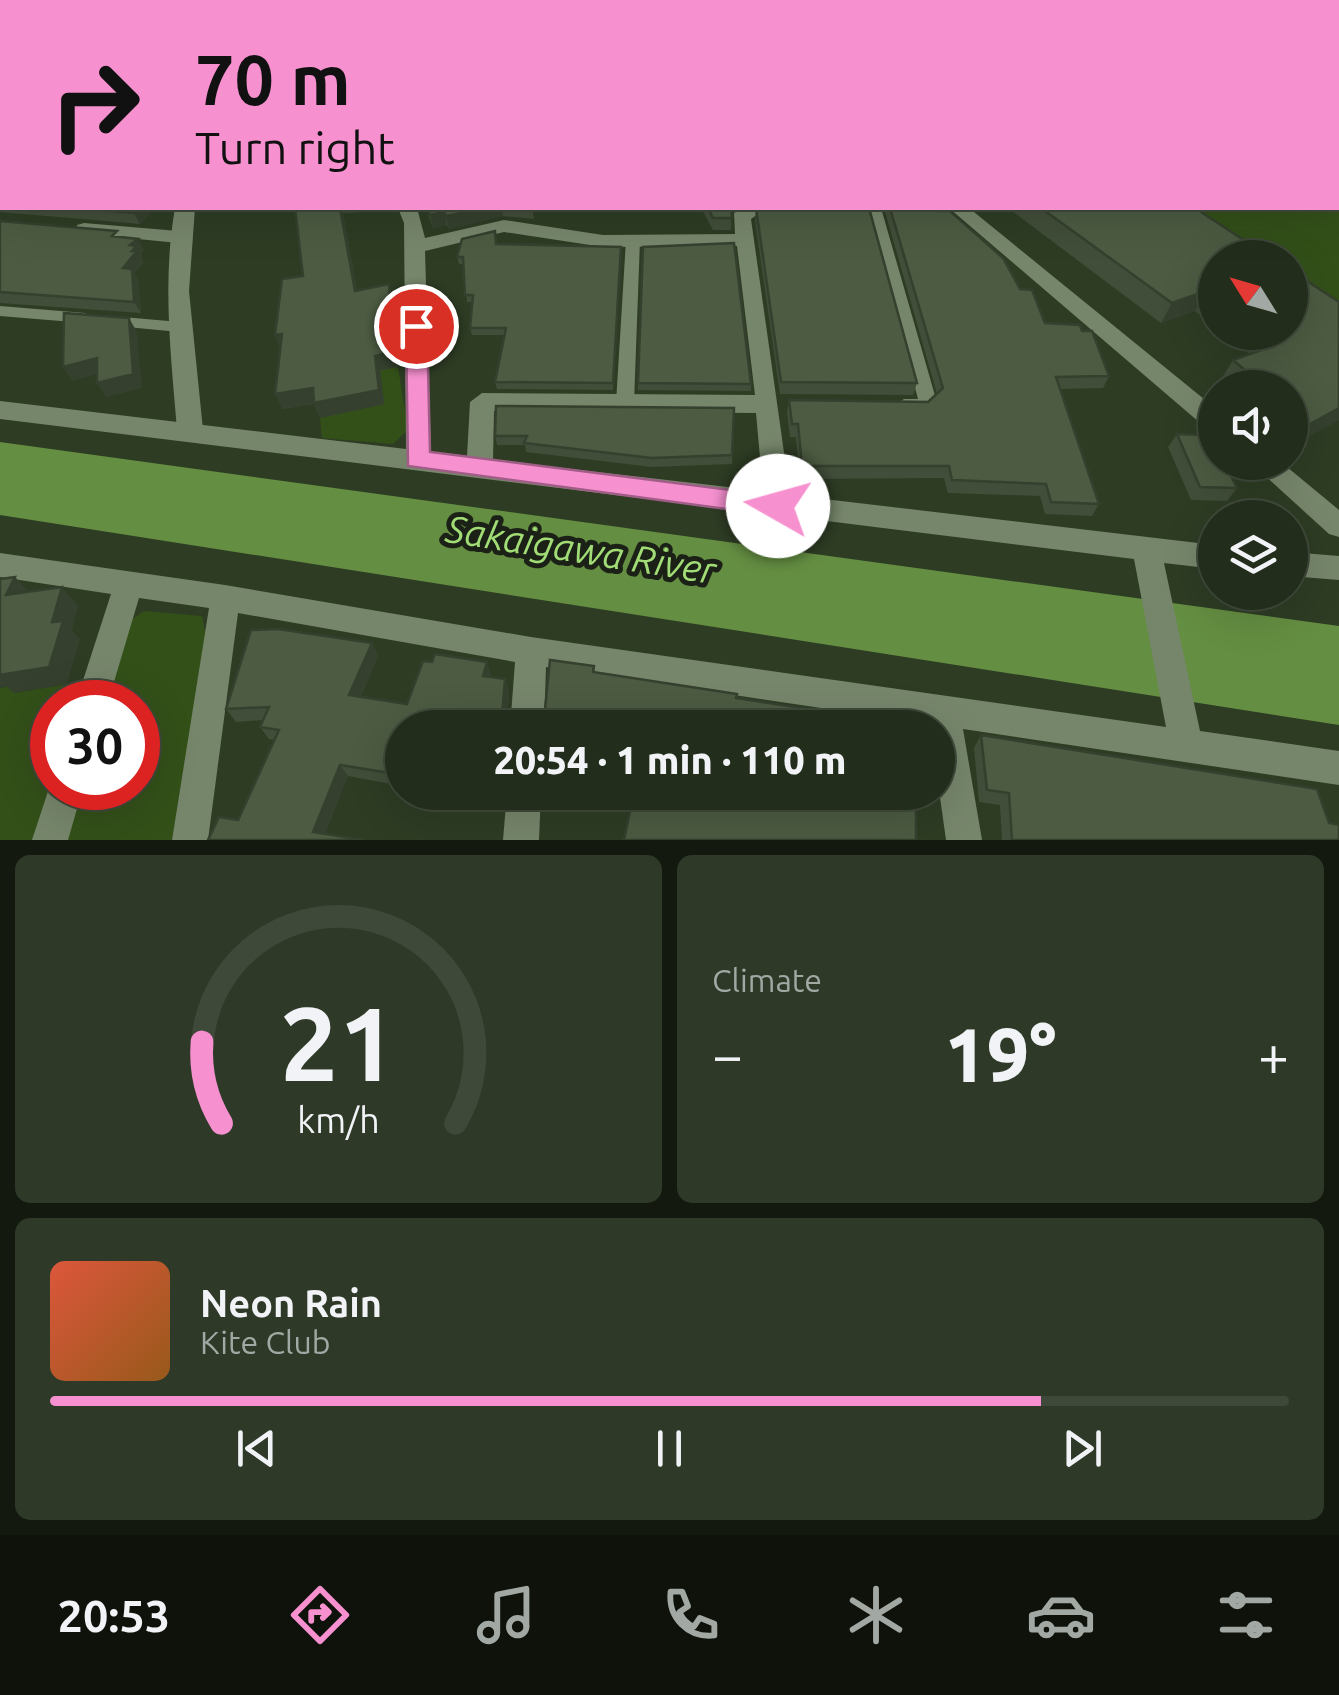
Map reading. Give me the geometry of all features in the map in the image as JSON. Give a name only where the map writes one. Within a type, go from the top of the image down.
[{"type":"street","points":[[185,210],[178,237],[180,326],[190,430]]},
{"type":"street","points":[[409,210],[414,223],[420,444],[416,460]]},
{"type":"street","points":[[754,210],[741,216],[778,404],[778,506]]},
{"type":"street","points":[[960,210],[1198,408]]},
{"type":"street","points":[[414,247],[504,226],[603,241],[746,240]]},
{"type":"street","points":[[60,227],[178,237]]},
{"type":"street","points":[[480,468],[482,402],[778,404]]},
{"type":"street","points":[[0,410],[190,430],[778,506],[1150,565],[1198,559]]},
{"type":"street","points":[[1284,480],[1339,526]]},
{"type":"street","points":[[0,565],[225,598],[531,651],[936,710]]},
{"type":"street","points":[[1150,565],[1183,731]]},
{"type":"street","points":[[1308,565],[1339,568]]},
{"type":"street","points":[[99,680],[128,585]]},
{"type":"street","points":[[190,840],[225,598]]},
{"type":"street","points":[[528,710],[531,651]]},
{"type":"street","points":[[955,712],[1183,731],[1336,772]]},
{"type":"street","points":[[955,785],[964,840]]},
{"type":"street","points":[[50,840],[59,810]]},
{"type":"street","points":[[521,840],[523,810]]},
{"type":"lane","points":[[875,210],[927,400],[924,405],[885,405]]},
{"type":"lane","points":[[625,403],[632,240]]},
{"type":"lane","points":[[0,311],[180,326]]},
{"type":"shaded area","points":[[1167,210],[1339,210],[1339,333],[1308,311],[1308,240],[1210,240]]},
{"type":"shaded area","points":[[398,367],[408,430],[393,444],[322,438],[320,418],[384,404],[380,370]]},
{"type":"shaded area","points":[[144,611],[202,616],[206,636],[172,840],[63,840],[72,810],[160,810],[160,680],[108,680],[125,624]]},
{"type":"shaded area","points":[[18,684],[15,693],[30,690],[30,810],[43,810],[33,840],[0,840],[0,688]]},
{"type":"water","name":"Sakaigawa River","points":[[0,442],[1198,607],[1198,610],[1339,626],[1339,725],[0,515]]},
{"type":"building","points":[[295,210],[340,210],[355,291],[389,284],[393,352],[375,356],[379,390],[314,403],[313,388],[275,394],[282,334],[275,335],[282,279],[303,276]]},
{"type":"building","points":[[428,210],[476,210],[446,216],[444,212],[430,215]]},
{"type":"building","points":[[709,210],[731,210],[732,218],[713,218]]},
{"type":"building","points":[[756,210],[870,210],[917,383],[781,382]]},
{"type":"building","points":[[891,210],[950,211],[1003,258],[1020,289],[1032,290],[1045,323],[1080,325],[1082,331],[1092,331],[1109,376],[1056,377],[1099,504],[1051,502],[1046,484],[952,480],[949,466],[802,466],[798,424],[792,424],[789,400],[928,402],[943,388]]},
{"type":"building","points":[[1044,210],[1198,210],[1244,240],[1198,240],[1198,294],[1172,303]]},
{"type":"building","points":[[0,221],[117,231],[112,236],[138,239],[130,245],[137,246],[132,251],[137,251],[123,268],[132,269],[134,302],[0,292]]},
{"type":"building","points":[[495,231],[496,244],[621,247],[613,383],[495,382],[506,328],[470,328],[473,295],[465,295],[463,257],[457,257],[462,239]]},
{"type":"building","points":[[734,243],[751,384],[638,383],[643,247]]},
{"type":"building","points":[[1308,282],[1339,302],[1339,408],[1310,424],[1308,370],[1245,370],[1233,360],[1261,350],[1308,350]]},
{"type":"building","points":[[64,313],[129,318],[133,374],[97,383],[97,358],[63,367]]},
{"type":"building","points":[[496,406],[734,408],[732,455],[652,458],[524,443],[527,436],[495,436]]},
{"type":"building","points":[[1177,434],[1198,435],[1198,480],[1233,480],[1237,488],[1200,487]]},
{"type":"building","points":[[15,577],[6,595],[62,587],[52,622],[63,621],[49,667],[0,675],[0,579]]},
{"type":"building","points":[[278,629],[372,643],[349,695],[407,704],[423,661],[432,662],[435,654],[487,662],[483,676],[505,679],[502,710],[385,710],[385,772],[340,765],[313,832],[363,840],[208,840],[219,817],[238,820],[279,730],[260,727],[269,707],[226,709],[251,630]]},
{"type":"building","points":[[550,660],[594,666],[593,672],[737,694],[736,698],[816,710],[545,710]]},
{"type":"building","points":[[981,735],[1317,789],[1329,823],[1339,825],[1339,840],[1012,840],[1009,793],[987,790]]},
{"type":"building","points":[[630,810],[916,810],[916,840],[624,840]]},
{"type":"route","points":[[416,326],[420,444],[416,460],[778,506]]}]
